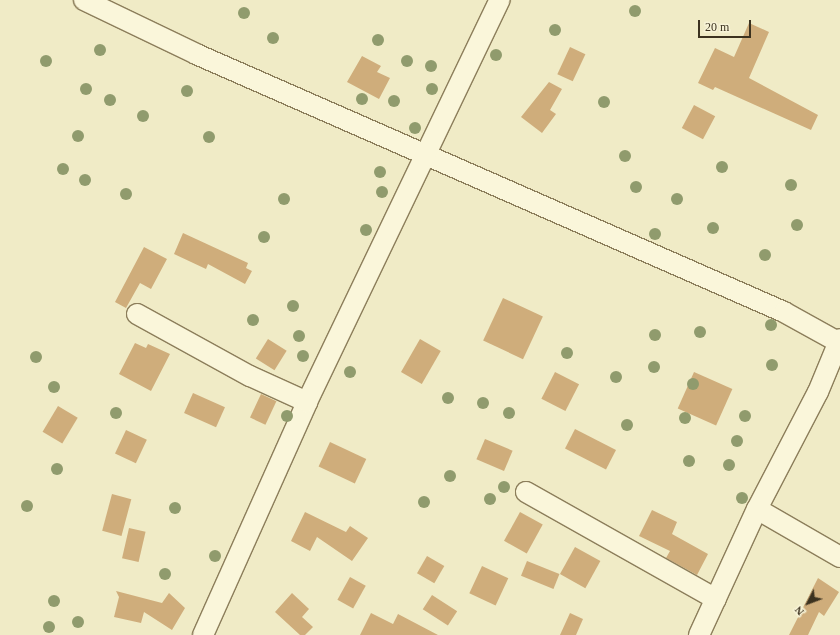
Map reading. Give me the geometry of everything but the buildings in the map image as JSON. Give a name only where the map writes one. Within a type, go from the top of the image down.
[{"type":"street","points":[[84,0],[196,54],[784,312],[840,341],[818,392],[757,509],[699,635]]},
{"type":"street","points":[[203,635],[307,402],[428,155],[500,0]]},
{"type":"street","points":[[137,314],[250,376],[307,402]]},
{"type":"street","points":[[526,492],[716,599]]},
{"type":"street","points":[[757,509],[840,557]]}]
